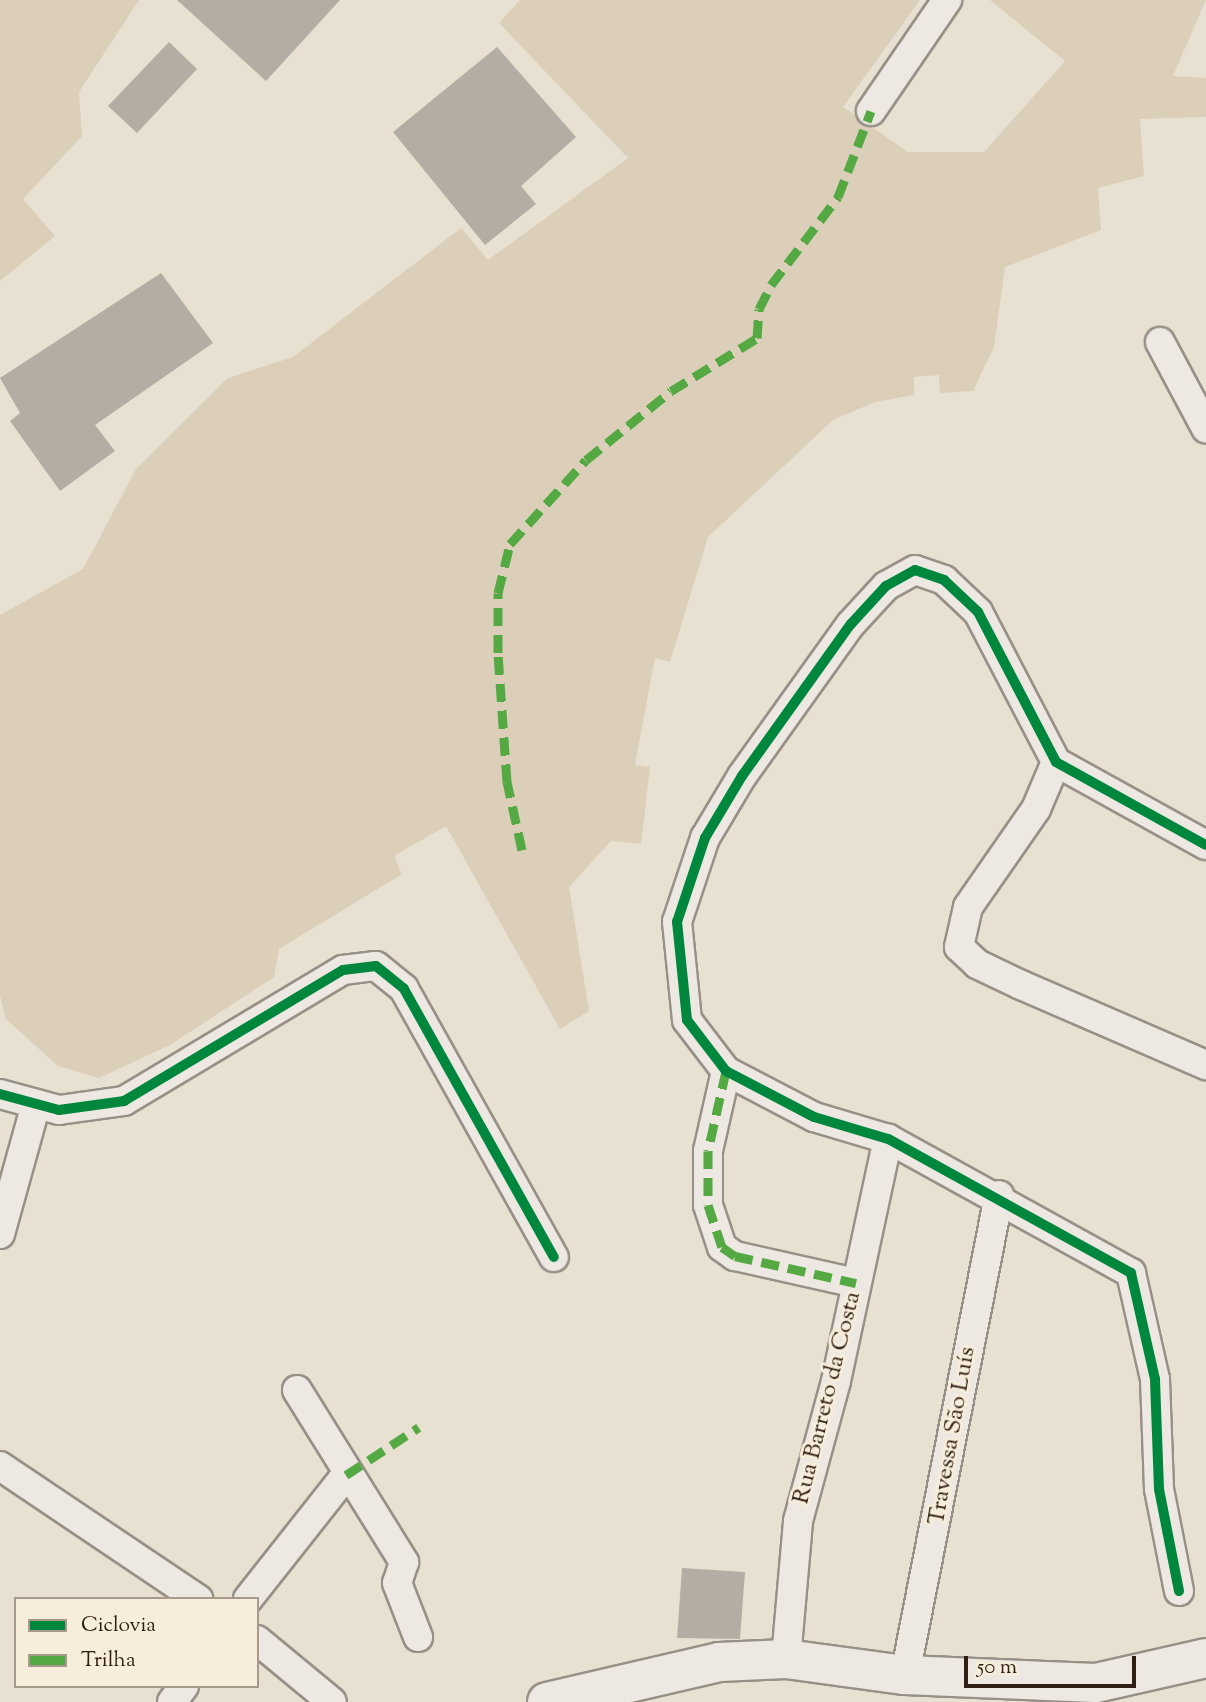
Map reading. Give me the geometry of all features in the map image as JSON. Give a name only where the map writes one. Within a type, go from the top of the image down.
[{"type":"main road","points":[[547,1702],[660,1671],[786,1659],[905,1675],[1100,1692],[1205,1661]]},
{"type":"street","points":[[872,111],[947,0]]},
{"type":"street","points":[[1160,342],[1206,428]]},
{"type":"street","points":[[1179,1591],[1159,1489],[1155,1379],[1131,1273],[999,1195],[888,1139],[814,1117],[726,1071],[687,1020],[677,966],[686,883],[742,776],[886,586],[915,570],[962,594],[993,634],[1056,762],[1206,845]]},
{"type":"street","points":[[1056,762],[1036,808],[968,907],[959,947],[977,964],[1206,1065]]},
{"type":"street","points":[[0,1094],[59,1110],[124,1101],[343,970],[376,966],[404,989],[554,1257]]},
{"type":"street","points":[[726,1071],[708,1151],[708,1205],[722,1247],[735,1256],[856,1283]]},
{"type":"street","points":[[0,1234],[36,1104]]},
{"type":"street","name":"Rua Barreto da Costa","points":[[786,1659],[798,1521],[888,1139]]},
{"type":"street","name":"Travessa São Luís","points":[[905,1675],[999,1195]]},
{"type":"street","points":[[298,1390],[346,1475],[404,1562],[397,1583],[418,1637]]},
{"type":"street","points":[[0,1466],[195,1597]]},
{"type":"street","points":[[250,1597],[346,1475]]},
{"type":"street","points":[[259,1642],[332,1702]]},
{"type":"shaded area","points":[[0,0],[139,0],[79,92],[82,136],[23,199],[55,236],[0,281]]},
{"type":"shaded area","points":[[520,0],[920,0],[843,107],[908,152],[984,152],[1065,61],[990,0],[1206,0],[1173,76],[1206,78],[1206,117],[1140,119],[1144,176],[1098,188],[1101,230],[1005,267],[994,347],[973,391],[940,393],[939,375],[914,377],[914,395],[875,402],[833,420],[708,537],[670,662],[655,658],[635,765],[650,767],[641,844],[611,841],[569,887],[589,1011],[560,1029],[446,826],[394,856],[402,874],[279,949],[274,977],[170,1045],[99,1078],[58,1066],[6,1019],[0,996],[0,615],[83,569],[136,469],[228,378],[293,357],[461,228],[488,260],[628,158],[499,23]]},
{"type":"building","points":[[177,0],[340,0],[266,81]]},
{"type":"building","points":[[169,42],[197,69],[137,133],[108,106]]},
{"type":"building","points":[[497,47],[576,137],[521,186],[536,204],[485,245],[393,132]]},
{"type":"building","points":[[161,273],[213,343],[95,425],[115,451],[60,491],[10,421],[20,413],[0,378]]},
{"type":"building","points":[[682,1568],[745,1572],[740,1639],[677,1638]]},
{"type":"marked path","points":[[522,850],[507,782],[498,653],[498,593],[510,544],[586,460],[671,391],[757,338],[759,309],[771,285],[838,197],[871,111]]},
{"type":"marked path","points":[[726,1071],[708,1151],[708,1205],[722,1247],[735,1256],[856,1283]]},
{"type":"marked path","points":[[346,1475],[419,1427]]},
{"type":"cycle path","points":[[1179,1591],[1159,1489],[1155,1379],[1131,1273],[888,1139],[814,1117],[726,1071],[687,1020],[677,922],[705,838],[742,776],[851,624],[886,586],[915,570],[944,580],[978,612],[1056,762],[1206,845]]},
{"type":"cycle path","points":[[0,1094],[59,1110],[124,1101],[343,970],[376,966],[404,989],[554,1257]]}]
